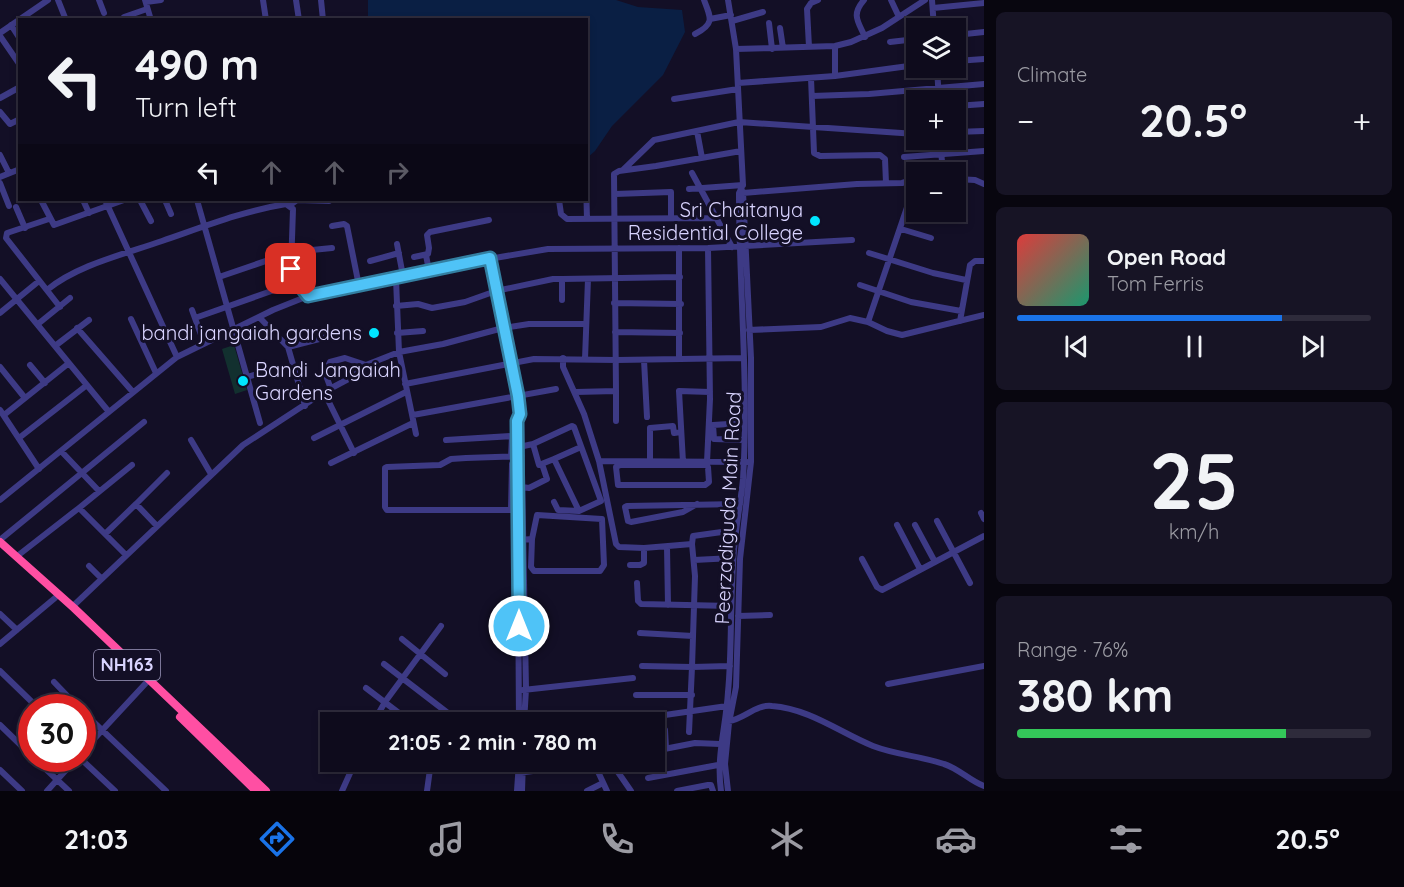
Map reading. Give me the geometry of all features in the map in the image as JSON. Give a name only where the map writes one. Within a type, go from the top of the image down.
[{"type":"highway","name":"NH163","points":[[0,541],[266,791]]},
{"type":"highway","name":"NH163","points":[[0,549],[55,598],[71,609]]},
{"type":"highway","name":"NH163","points":[[107,643],[250,789]]},
{"type":"street","points":[[21,18],[48,0]]},
{"type":"street","points":[[99,0],[104,13]]},
{"type":"street","points":[[124,17],[146,4],[161,0]]},
{"type":"street","points":[[263,0],[266,18]]},
{"type":"street","points":[[296,0],[298,18]]},
{"type":"street","points":[[321,0],[323,18]]},
{"type":"street","points":[[695,34],[707,27],[710,19],[704,0]]},
{"type":"street","name":"Peerzadiguda Main Road","points":[[728,0],[736,49],[740,122],[742,189],[739,246],[745,314],[744,440],[747,462],[733,558],[725,764],[728,791]]},
{"type":"street","points":[[809,47],[807,9],[811,3],[818,0]]},
{"type":"street","points":[[864,0],[857,8],[856,15],[865,37]]},
{"type":"street","points":[[891,0],[899,17]]},
{"type":"street","points":[[736,49],[835,46],[865,37],[925,0]]},
{"type":"street","points":[[932,0],[934,18]]},
{"type":"street","points":[[60,1],[65,18]]},
{"type":"street","points":[[933,8],[984,3]]},
{"type":"street","points":[[710,19],[763,12]]},
{"type":"street","points":[[18,20],[0,34],[18,62]]},
{"type":"street","points":[[769,23],[772,49]]},
{"type":"street","points":[[10,25],[18,36]]},
{"type":"street","points":[[780,28],[783,48]]},
{"type":"street","points":[[966,34],[984,32]]},
{"type":"street","points":[[890,42],[906,40]]},
{"type":"street","points":[[835,46],[835,76]]},
{"type":"street","points":[[966,60],[984,59]]},
{"type":"street","points":[[674,99],[738,86],[906,67]]},
{"type":"street","points":[[811,78],[813,149],[817,155],[880,155],[885,159],[886,183]]},
{"type":"street","points":[[938,78],[938,88]]},
{"type":"street","points":[[812,96],[984,84]]},
{"type":"street","points":[[0,99],[18,88]]},
{"type":"street","points":[[966,105],[984,104]]},
{"type":"street","points":[[0,112],[10,124],[18,120]]},
{"type":"street","points":[[622,170],[654,140],[740,122],[906,133]]},
{"type":"street","points":[[697,131],[702,158]]},
{"type":"street","points":[[966,132],[984,131]]},
{"type":"street","points":[[941,150],[942,162]]},
{"type":"street","points":[[616,421],[617,360],[614,279],[616,218],[613,177],[616,172],[622,170],[741,151]]},
{"type":"street","points":[[903,157],[984,151]]},
{"type":"street","points":[[0,155],[9,173]]},
{"type":"street","points":[[0,177],[18,170]]},
{"type":"street","points":[[692,173],[717,218],[739,246]]},
{"type":"street","points":[[966,180],[984,184]]},
{"type":"street","points":[[689,189],[906,182]]},
{"type":"street","points":[[0,183],[25,228]]},
{"type":"street","points":[[615,194],[671,192],[671,218]]},
{"type":"street","points":[[41,201],[52,224],[56,225],[89,213],[107,203],[177,357]]},
{"type":"street","points":[[83,201],[89,213]]},
{"type":"street","points":[[141,201],[151,221]]},
{"type":"street","points":[[165,201],[171,214]]},
{"type":"street","points":[[197,201],[260,423]]},
{"type":"street","points":[[256,201],[258,208]]},
{"type":"street","points":[[47,290],[69,275],[130,252],[258,208],[290,205],[296,201]]},
{"type":"street","points":[[559,201],[564,218],[717,218]]},
{"type":"street","points":[[586,201],[587,219]]},
{"type":"street","points":[[290,205],[294,217],[291,269],[297,282],[308,296]]},
{"type":"street","points":[[868,322],[906,217]]},
{"type":"street","points":[[49,219],[7,233],[6,238],[60,307]]},
{"type":"street","points":[[429,271],[426,255],[429,251],[427,238],[430,232],[489,220]]},
{"type":"street","points":[[332,226],[344,224],[347,226],[359,286]]},
{"type":"street","points":[[901,229],[931,238]]},
{"type":"street","points":[[0,500],[132,391],[177,357],[308,296],[490,258],[548,249],[708,248],[852,240]]},
{"type":"street","points":[[397,244],[403,276]]},
{"type":"street","points":[[219,277],[292,252],[332,248]]},
{"type":"street","points":[[679,359],[680,248]]},
{"type":"street","points":[[708,248],[710,392],[708,464],[709,482],[705,485],[618,485],[617,483],[616,467],[620,465],[706,465],[708,464],[747,462]]},
{"type":"street","points":[[370,261],[399,253]]},
{"type":"street","points":[[869,253],[933,273],[966,280]]},
{"type":"street","points":[[414,257],[426,255]]},
{"type":"street","points":[[490,258],[520,414],[517,421],[520,447],[511,510],[387,510],[385,507],[385,468],[387,467],[440,465],[451,459],[466,458],[517,460]]},
{"type":"street","points":[[960,321],[970,265],[975,261],[984,261]]},
{"type":"street","points":[[396,306],[418,304],[432,308],[465,302],[496,291],[553,279],[680,277]]},
{"type":"street","points":[[0,279],[109,412]]},
{"type":"street","points":[[396,279],[399,352],[416,434]]},
{"type":"street","points":[[562,279],[562,300]]},
{"type":"street","points":[[585,359],[588,279]]},
{"type":"street","points":[[0,313],[39,281]]},
{"type":"street","points":[[195,318],[297,282]]},
{"type":"street","points":[[860,285],[911,302],[961,311]]},
{"type":"street","points":[[38,324],[70,298]]},
{"type":"street","points":[[614,303],[681,304]]},
{"type":"street","points":[[192,310],[204,343]]},
{"type":"street","name":"Peerzadiguda Main Road","points":[[721,791],[718,765],[720,744],[736,687],[740,559],[747,462],[749,330],[745,314]]},
{"type":"street","points":[[749,330],[821,327],[850,318],[902,335],[984,315]]},
{"type":"street","points":[[260,317],[288,347],[305,406]]},
{"type":"street","points":[[131,319],[156,373]]},
{"type":"street","points":[[55,346],[89,320]]},
{"type":"street","points":[[71,609],[243,445],[354,376],[366,365],[399,352],[443,344],[503,328],[529,324],[585,324]]},
{"type":"street","points":[[77,328],[132,391]]},
{"type":"street","points":[[397,333],[423,331]]},
{"type":"street","points":[[615,333],[680,333]]},
{"type":"street","points":[[288,347],[331,336]]},
{"type":"street","points":[[354,453],[328,391],[325,373],[330,362],[345,358],[366,365]]},
{"type":"street","points":[[563,358],[563,367],[576,392],[599,461],[618,547],[644,548],[692,544]]},
{"type":"street","points":[[405,384],[534,359],[744,358]]},
{"type":"street","points":[[644,360],[647,417]]},
{"type":"street","points":[[39,469],[2,413],[25,399],[69,363]]},
{"type":"street","points":[[30,365],[45,383]]},
{"type":"street","points":[[0,367],[25,399]]},
{"type":"street","points":[[247,377],[267,371]]},
{"type":"street","points":[[19,438],[87,385]]},
{"type":"street","points":[[413,415],[556,389]]},
{"type":"street","points":[[576,392],[616,391]]},
{"type":"street","points":[[683,462],[679,391],[710,392]]},
{"type":"street","points":[[314,438],[406,392]]},
{"type":"street","points":[[0,541],[144,422]]},
{"type":"street","points":[[331,463],[413,423]]},
{"type":"street","points":[[744,423],[713,425],[714,439],[744,440]]},
{"type":"street","points":[[520,447],[533,444],[573,426],[601,501],[579,511],[558,510],[554,502]]},
{"type":"street","points":[[650,462],[650,428],[673,426],[674,433],[681,432]]},
{"type":"street","points":[[446,440],[512,436],[522,488],[520,513]]},
{"type":"street","points":[[191,440],[212,474]]},
{"type":"street","points":[[522,488],[529,488],[548,479],[542,464],[538,464],[533,444]]},
{"type":"street","points":[[542,464],[581,447]]},
{"type":"street","points":[[61,451],[99,492]]},
{"type":"street","points":[[554,459],[579,511]]},
{"type":"street","points":[[517,460],[521,540],[524,712]]},
{"type":"street","points":[[599,461],[708,464]]},
{"type":"street","points":[[16,557],[132,465]]},
{"type":"street","points":[[105,534],[166,473]]},
{"type":"street","points":[[136,504],[157,526]]},
{"type":"street","points":[[697,504],[683,512],[631,522],[628,521],[625,507],[697,504],[740,504]]},
{"type":"street","points":[[80,508],[126,555]]},
{"type":"street","points":[[537,515],[602,519],[604,566],[600,572],[534,571],[531,567],[532,539],[537,515]]},
{"type":"street","points":[[937,521],[970,583]]},
{"type":"street","points":[[897,525],[920,569]]},
{"type":"street","points":[[915,525],[935,562]]},
{"type":"street","points":[[689,732],[694,606],[692,538],[736,530]]},
{"type":"street","points":[[862,559],[879,589],[882,590],[984,536]]},
{"type":"street","points":[[521,540],[532,539]]},
{"type":"street","points":[[668,547],[668,604]]},
{"type":"street","points":[[630,565],[640,565],[644,562],[644,548]]},
{"type":"street","points":[[694,560],[733,558]]},
{"type":"street","points":[[89,566],[101,578]]},
{"type":"street","points":[[637,583],[639,602],[731,606]]},
{"type":"street","points":[[0,644],[55,598]]},
{"type":"street","points":[[0,614],[17,630]]},
{"type":"street","points":[[738,616],[770,615]]},
{"type":"street","points":[[379,712],[441,626]]},
{"type":"street","points":[[640,633],[693,636]]},
{"type":"street","points":[[402,639],[446,674]]},
{"type":"street","points":[[384,663],[447,712]]},
{"type":"street","points":[[642,666],[730,666]]},
{"type":"street","points":[[888,684],[984,666]]},
{"type":"street","points":[[0,671],[24,694]]},
{"type":"street","points":[[523,690],[633,678]]},
{"type":"street","points":[[54,682],[66,694]]},
{"type":"street","points":[[96,737],[146,683]]},
{"type":"street","points":[[366,688],[398,712]]},
{"type":"street","points":[[520,712],[523,690]]},
{"type":"street","points":[[636,694],[692,695]]},
{"type":"street","points":[[665,715],[727,706]]},
{"type":"street","points":[[727,722],[760,707],[770,706],[805,714],[825,721],[872,746],[945,764],[984,786]]},
{"type":"street","points":[[0,725],[18,742]]},
{"type":"street","points":[[96,725],[166,791]]},
{"type":"street","points":[[665,730],[666,748],[695,743],[720,744]]},
{"type":"street","points":[[648,778],[718,765]]},
{"type":"street","points":[[0,770],[22,791]]},
{"type":"street","points":[[49,772],[69,791]]},
{"type":"street","points":[[47,791],[65,772]]},
{"type":"street","points":[[93,772],[115,791]]},
{"type":"street","points":[[342,791],[351,772]]},
{"type":"street","points":[[427,791],[430,772]]},
{"type":"street","points":[[521,773],[529,772]]},
{"type":"street","points":[[600,772],[607,791]]},
{"type":"street","points":[[618,772],[631,791]]},
{"type":"street","points":[[517,791],[521,773]]},
{"type":"street","points":[[521,773],[522,791]]},
{"type":"street","points":[[587,791],[603,783]]},
{"type":"street","points":[[677,791],[711,785],[713,791]]},
{"type":"street","points":[[154,791],[160,786]]},
{"type":"green space","points":[[234,345],[247,390],[235,394],[222,349]]},
{"type":"water","points":[[368,0],[616,0],[638,7],[682,10],[685,32],[663,75],[612,126],[595,151],[588,157],[588,18],[368,18]]},
{"type":"place","name":"Sri Chaitanya Residential College","points":[[815,221]]},
{"type":"place","name":"bandi jangaiah gardens","points":[[374,333]]},
{"type":"place","name":"Bandi Jangaiah Gardens","points":[[243,381]]},
{"type":"route","points":[[291,269],[297,282],[308,296],[490,258],[520,414],[517,421],[519,626]]}]
